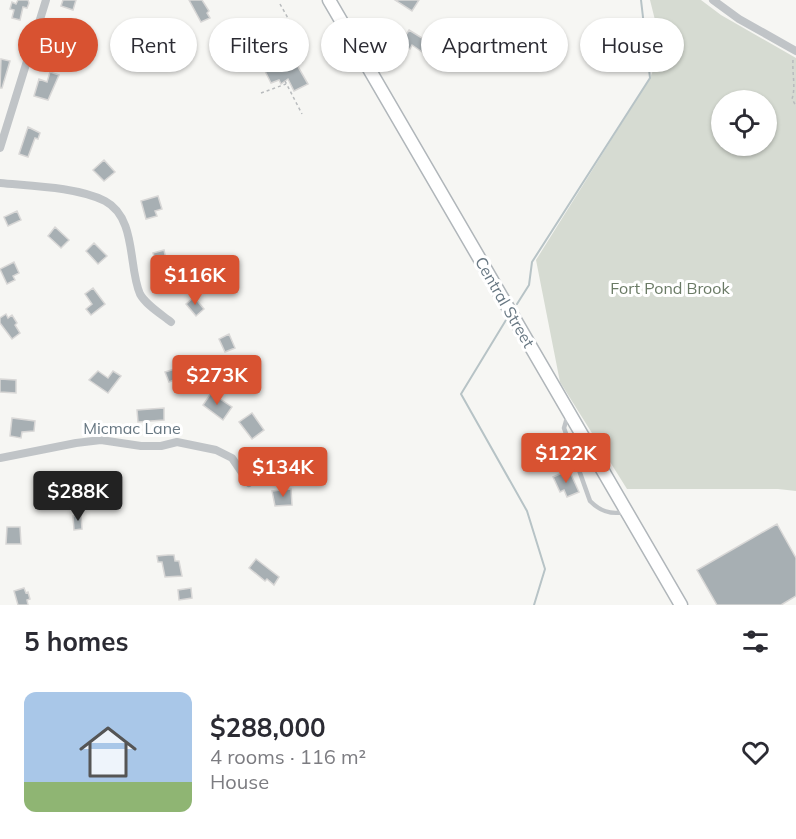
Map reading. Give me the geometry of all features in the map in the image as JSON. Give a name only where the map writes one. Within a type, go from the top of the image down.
[{"type":"street","points":[[0,148],[46,0]]},
{"type":"street","name":"Central Street","points":[[329,0],[681,605]]},
{"type":"street","points":[[713,0],[739,19],[795,50]]},
{"type":"street","points":[[0,183],[62,190],[107,202],[128,230],[141,294],[149,304],[171,322]]},
{"type":"street","name":"Micmac Lane","points":[[0,458],[76,442],[101,440],[141,446],[161,446],[177,442],[216,450],[232,458],[249,483]]},
{"type":"lane","points":[[571,417],[564,424],[564,428],[590,501],[608,513],[626,511]]},
{"type":"path","points":[[280,4],[288,18]]},
{"type":"path","points":[[795,50],[792,75],[795,91],[792,99],[796,106]]},
{"type":"path","points":[[792,75],[796,79]]},
{"type":"path","points":[[261,93],[286,82],[302,114]]},
{"type":"green space","name":"Fort Pond Brook","points":[[650,0],[701,0],[721,15],[796,58],[796,491],[627,489],[560,382],[536,260],[652,72],[684,72],[684,18],[654,18]]},
{"type":"building","points":[[18,0],[28,0],[29,3],[27,8],[23,7],[18,20],[12,18],[14,10],[10,9],[12,2],[16,4]]},
{"type":"building","points":[[63,0],[76,0],[73,10],[61,6]]},
{"type":"building","points":[[189,0],[202,0],[209,11],[207,13],[210,18],[201,22]]},
{"type":"building","points":[[395,0],[419,0],[412,11]]},
{"type":"building","points":[[409,30],[421,37],[421,51],[412,45],[410,49]]},
{"type":"building","points":[[1,59],[10,61],[2,88],[0,88]]},
{"type":"building","points":[[50,72],[59,75],[48,100],[34,96],[39,79],[47,82]]},
{"type":"building","points":[[266,72],[301,72],[308,84],[294,91],[288,79],[281,84],[279,80],[271,83]]},
{"type":"building","points":[[28,127],[40,133],[38,139],[35,138],[28,157],[19,154]]},
{"type":"building","points":[[104,160],[115,172],[104,181],[93,170]]},
{"type":"building","points":[[158,196],[162,209],[155,211],[157,216],[146,219],[141,201]]},
{"type":"building","points":[[17,211],[21,220],[8,226],[4,217]]},
{"type":"building","points":[[55,227],[69,240],[61,248],[48,236]]},
{"type":"building","points":[[94,243],[107,256],[98,264],[86,251]]},
{"type":"building","points":[[164,250],[168,268],[158,270],[153,253]]},
{"type":"building","points":[[14,262],[19,273],[13,276],[15,280],[7,284],[0,269]]},
{"type":"building","points":[[93,288],[105,304],[91,315],[86,309],[92,304],[85,294]]},
{"type":"building","points":[[194,297],[204,309],[196,316],[186,304]]},
{"type":"building","points":[[6,314],[8,318],[12,315],[20,333],[12,339],[0,323],[0,318]]},
{"type":"building","points":[[229,334],[235,348],[225,352],[219,339]]},
{"type":"building","points":[[188,365],[192,373],[169,382],[165,372]]},
{"type":"building","points":[[98,371],[108,378],[113,371],[121,376],[108,393],[89,380]]},
{"type":"building","points":[[0,379],[16,380],[16,393],[0,392]]},
{"type":"building","points":[[211,393],[232,407],[223,420],[203,405]]},
{"type":"building","points":[[164,408],[164,420],[138,422],[137,410]]},
{"type":"building","points":[[252,413],[264,430],[252,439],[239,422]]},
{"type":"building","points":[[12,418],[35,421],[34,431],[22,432],[21,438],[10,436]]},
{"type":"building","points":[[267,448],[282,467],[270,476],[256,457]]},
{"type":"building","points":[[569,470],[579,492],[567,497],[564,490],[560,492],[553,477]]},
{"type":"building","points":[[115,480],[121,505],[111,508],[110,504],[107,506],[100,486]]},
{"type":"building","points":[[291,489],[292,505],[275,506],[272,491]]},
{"type":"building","points":[[81,515],[82,529],[74,530],[73,516]]},
{"type":"building","points":[[777,524],[796,558],[796,596],[781,605],[717,605],[697,570]]},
{"type":"building","points":[[7,527],[20,527],[21,544],[6,544]]},
{"type":"building","points":[[174,555],[175,561],[179,561],[182,576],[165,577],[162,562],[158,562],[157,556]]},
{"type":"building","points":[[256,559],[279,577],[274,585],[249,568]]},
{"type":"building","points":[[24,588],[30,599],[27,600],[28,605],[18,605],[14,591]]},
{"type":"building","points":[[191,588],[192,598],[179,600],[178,590]]},
{"type":"waterway","name":"Fort Pond Brook","points":[[517,304],[529,285],[532,262],[650,78],[641,0]]},
{"type":"waterway","name":"Fort Pond Brook","points":[[506,320],[461,394],[527,511],[545,569],[534,605]]}]
